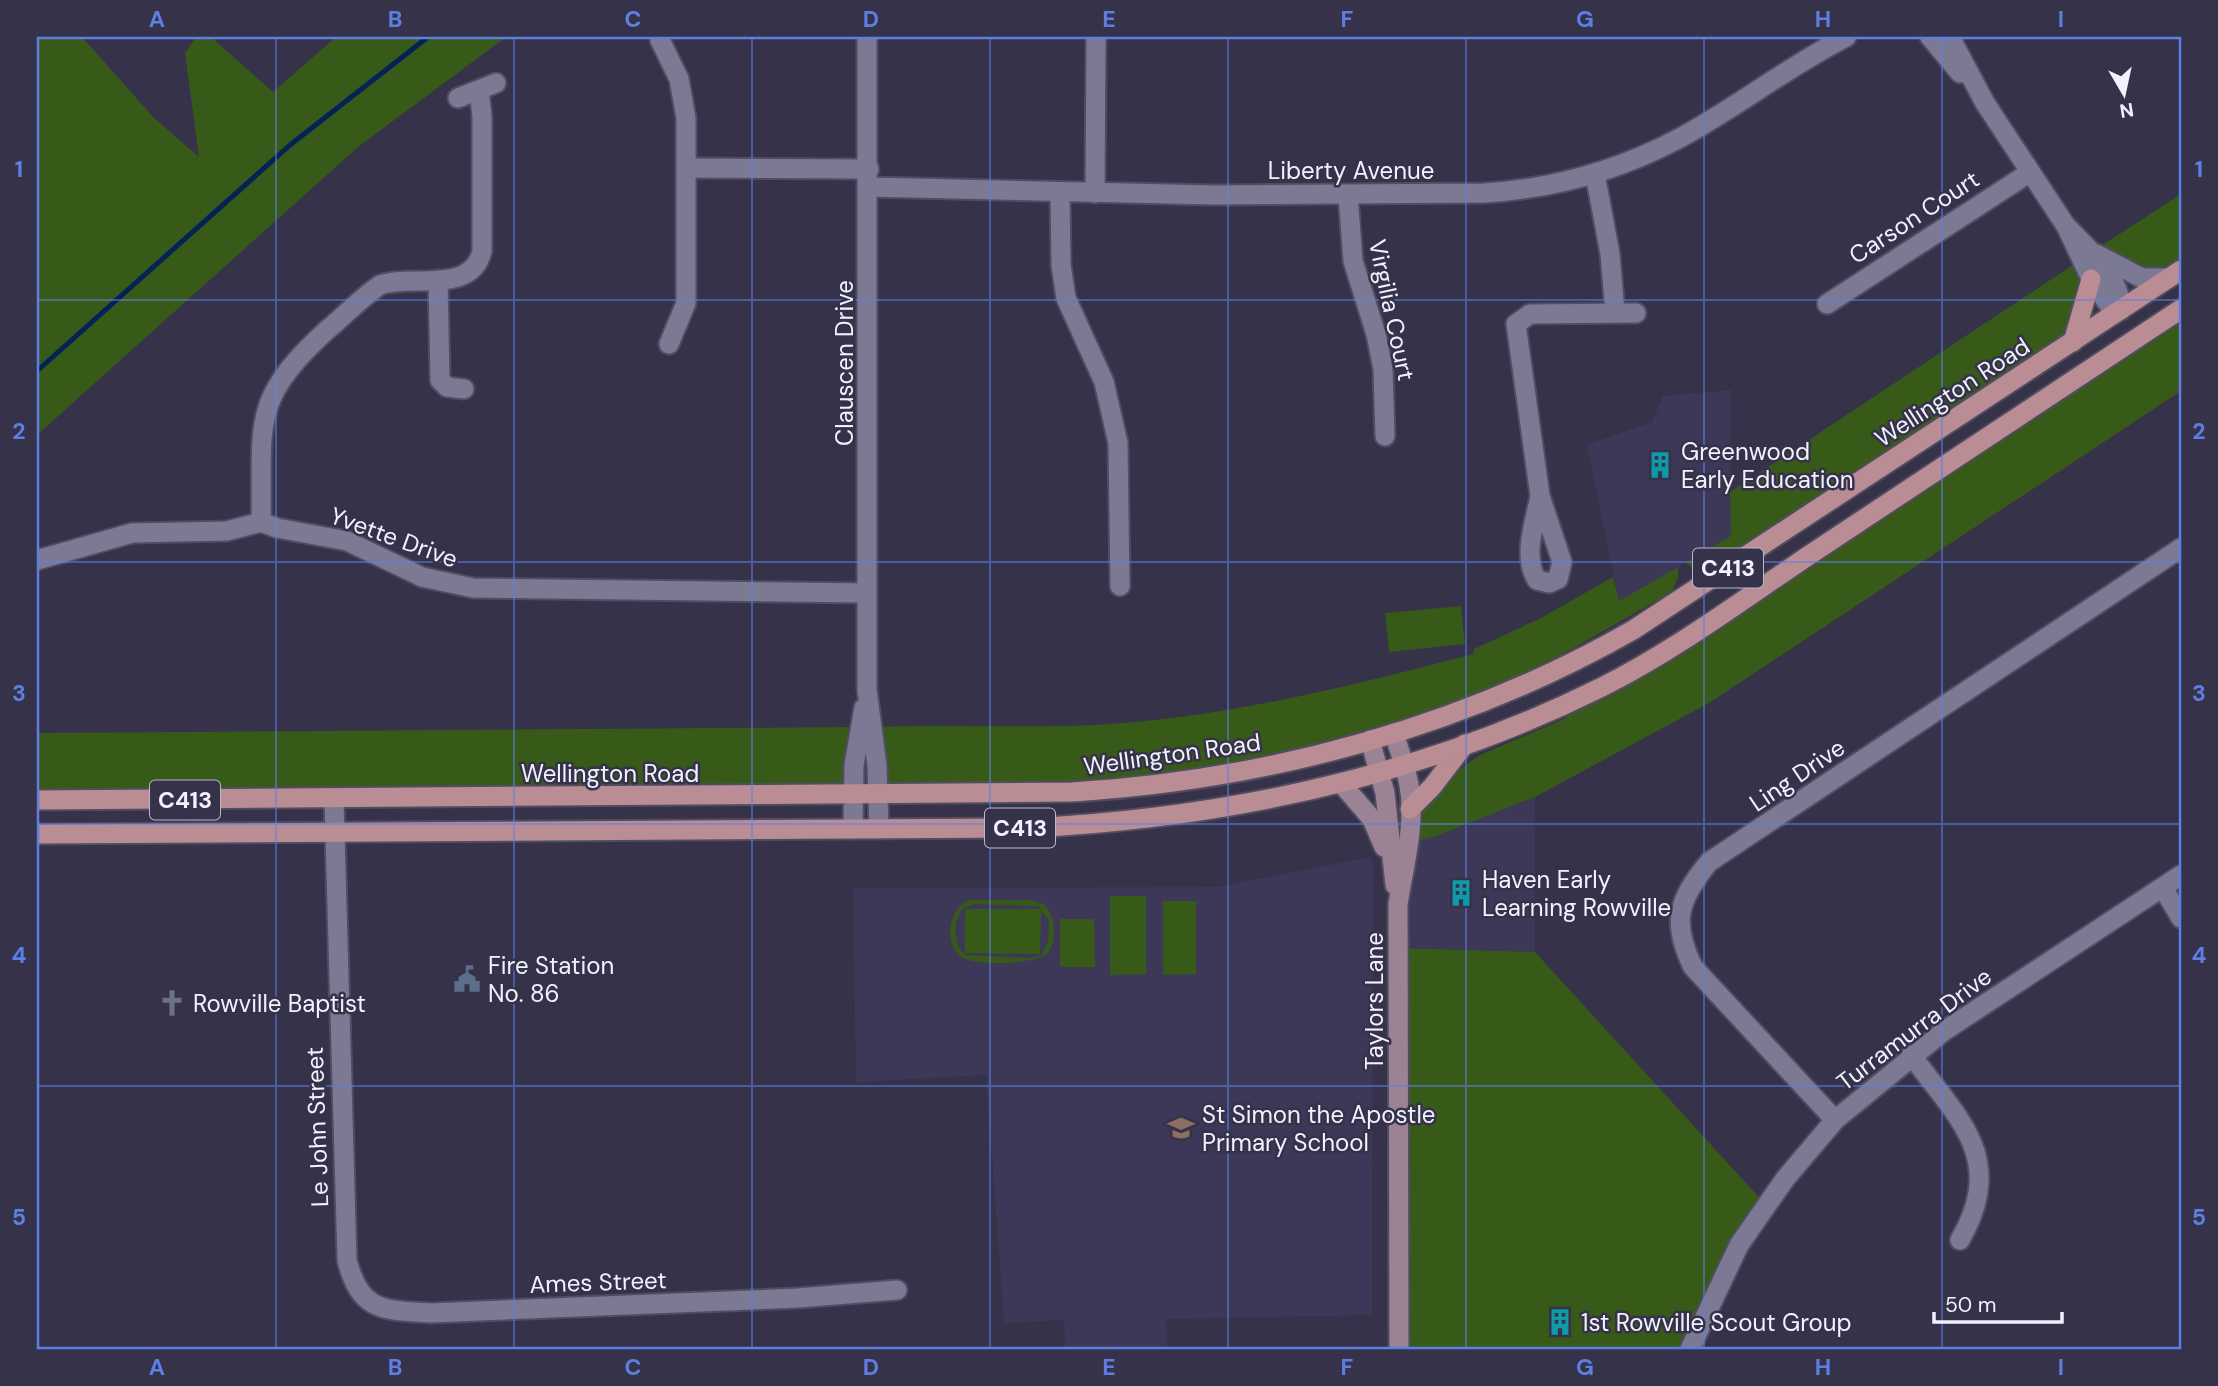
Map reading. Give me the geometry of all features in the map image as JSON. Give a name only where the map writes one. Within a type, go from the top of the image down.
[{"type":"main road","name":"Wellington Road","points":[[37,800],[878,796],[1119,789],[1273,765],[1394,733],[1513,691],[1633,630],[2175,274]]},
{"type":"main road","points":[[2073,342],[2091,279]]},
{"type":"main road","name":"C413","points":[[37,834],[1028,828],[1107,824],[1186,815],[1341,783],[1465,744],[1603,687],[1652,658],[2181,309]]},
{"type":"main road","points":[[2121,310],[2138,338]]},
{"type":"main road","points":[[1633,630],[1652,658]]},
{"type":"main road","name":"Taylors Lane","points":[[1394,733],[1409,786],[1410,809],[1408,843],[1396,896]]},
{"type":"main road","name":"Taylors Lane","points":[[1370,740],[1387,807],[1396,896],[1399,1349]]},
{"type":"main road","points":[[1410,809],[1432,787],[1465,744]]},
{"type":"main road","points":[[1341,783],[1372,819],[1382,841],[1396,896]]},
{"type":"street","name":"Clauscen Drive","points":[[867,37],[867,690],[878,796],[878,829]]},
{"type":"street","points":[[1095,193],[1096,37]]},
{"type":"street","name":"Liberty Avenue","points":[[1801,60],[1828,37]]},
{"type":"street","name":"Liberty Avenue","points":[[687,168],[1060,192],[1348,195],[1504,192],[1595,174],[1677,139],[1801,60],[1846,37]]},
{"type":"street","points":[[1930,37],[1985,103]]},
{"type":"street","points":[[1950,37],[1985,103],[2066,226],[2091,279],[2109,305],[2121,310],[2121,297],[2092,252],[2066,226]]},
{"type":"street","points":[[660,40],[682,93],[687,168],[686,303],[669,344]]},
{"type":"street","points":[[37,560],[115,536],[153,531],[227,531],[261,522],[262,431],[270,398],[283,374],[296,358],[380,285],[398,280],[438,280],[467,273],[478,262],[482,251],[482,116],[487,87],[458,98]]},
{"type":"street","name":"Carson Court","points":[[1827,304],[2029,173]]},
{"type":"street","points":[[1595,174],[1610,254],[1615,312]]},
{"type":"street","points":[[1060,192],[1061,265],[1066,299],[1104,382],[1118,443],[1120,586]]},
{"type":"street","name":"Virgilia Court","points":[[1348,195],[1353,261],[1376,334],[1383,369],[1385,436]]},
{"type":"street","points":[[2092,252],[2142,278],[2175,274]]},
{"type":"street","points":[[438,280],[440,380],[447,387],[464,389]]},
{"type":"street","points":[[1540,496],[1516,324],[1530,314],[1636,313]]},
{"type":"street","name":"Yvette Drive","points":[[261,522],[277,528],[347,541],[422,577],[472,588],[867,593]]},
{"type":"street","name":"Ling Drive","points":[[1835,1120],[1693,967],[1682,945],[1680,918],[1687,889],[1709,863],[2181,548]]},
{"type":"street","name":"Clauscen Drive","points":[[853,829],[854,765],[867,690]]},
{"type":"street","name":"Le John Street","points":[[334,800],[346,1242]]},
{"type":"street","name":"Turramurra Drive","points":[[1690,1349],[1739,1245],[1784,1180],[1835,1120],[1911,1055],[2181,875]]},
{"type":"street","points":[[2163,888],[2181,918]]},
{"type":"street","points":[[1911,1055],[1970,1136],[1980,1166],[1980,1197],[1960,1240]]},
{"type":"street","name":"Ames Street","points":[[346,1242],[346,1259],[357,1291],[378,1307],[393,1311],[431,1313],[689,1303],[897,1290]]},
{"type":"shaded area","points":[[1731,390],[1731,536],[1619,602],[1587,445],[1652,422],[1663,396]]},
{"type":"shaded area","points":[[1535,797],[1535,952],[1399,948],[1408,843],[1437,836]]},
{"type":"shaded area","name":"St Simon the Apostle Primary School","points":[[1370,857],[1373,862],[1372,1315],[1166,1319],[1167,1349],[1065,1349],[1064,1320],[1004,1323],[986,1075],[856,1082],[853,888],[1218,887]]},
{"type":"green space","points":[[37,37],[82,37],[154,118],[199,157],[185,53],[196,37],[211,37],[273,92],[336,37],[506,37],[358,147],[37,435]]},
{"type":"green space","points":[[2181,194],[2181,270],[2169,278],[2092,252]]},
{"type":"green space","points":[[2082,259],[2091,279],[2073,342],[1706,582],[1686,562],[1731,536],[1730,492]]},
{"type":"green space","points":[[2181,309],[2181,391],[1709,703],[1535,797],[1437,836],[1408,843],[1423,795],[1480,755],[1564,719],[1603,687]]},
{"type":"green space","points":[[1678,567],[1678,577],[1672,592],[1554,659],[1537,679],[1470,708],[1189,780],[878,796],[872,727],[1112,724],[1249,706],[1384,677],[1473,654],[1474,649],[1541,618],[1613,577],[1619,601]]},
{"type":"green space","points":[[1461,606],[1465,644],[1389,652],[1385,613]]},
{"type":"green space","points":[[860,727],[854,796],[37,801],[37,733]]},
{"type":"green space","points":[[1110,896],[1146,896],[1146,974],[1110,975]]},
{"type":"green space","points":[[969,900],[1030,900],[1043,904],[1051,914],[1054,926],[1049,952],[1032,960],[1019,962],[967,960],[955,950],[950,934],[953,917],[962,904]],"holes":[[[974,904],[1038,906],[1049,921],[1048,943],[1041,955],[1031,958],[965,955],[961,950],[956,937],[956,924],[965,907]]]},
{"type":"green space","points":[[1163,901],[1196,901],[1196,974],[1163,975]]},
{"type":"green space","points":[[965,909],[1041,909],[1040,954],[965,953]]},
{"type":"green space","points":[[1060,919],[1094,919],[1095,967],[1060,967]]},
{"type":"green space","points":[[1399,948],[1535,952],[1766,1205],[1690,1349],[1399,1349]]},
{"type":"waterway","points":[[37,371],[290,145],[428,37]]},
{"type":"place","name":"Greenwood Early Education","points":[[1660,465]]},
{"type":"place","name":"Haven Early Learning Rowville","points":[[1461,893]]},
{"type":"place","name":"Fire Station No. 86","points":[[467,979]]},
{"type":"place","name":"Rowville Baptist","points":[[172,1003]]},
{"type":"place","name":"St Simon the Apostle Primary School","points":[[1181,1128]]},
{"type":"place","name":"1st Rowville Scout Group","points":[[1560,1322]]}]
